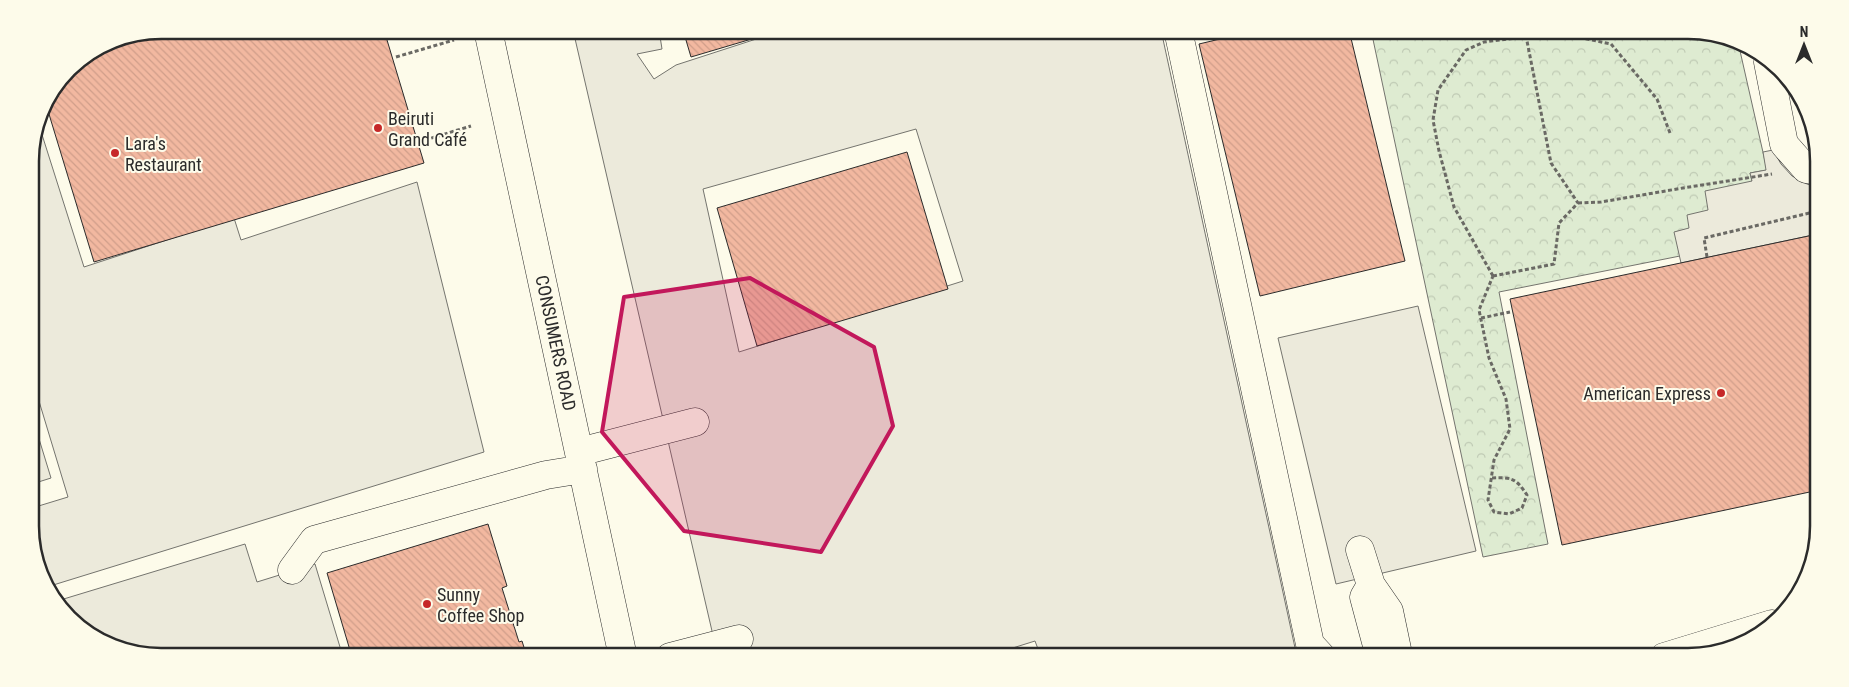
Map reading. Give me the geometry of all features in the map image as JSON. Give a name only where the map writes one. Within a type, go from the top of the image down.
[{"type":"street","name":"CONSUMERS ROAD","points":[[490,39],[621,648]]},
{"type":"street","points":[[1180,39],[1310,644],[1314,648]]},
{"type":"street","points":[[1769,69],[1784,144],[1806,169],[1810,170]]},
{"type":"street","points":[[292,570],[314,540],[546,475],[695,422]]},
{"type":"street","points":[[1360,550],[1371,585],[1389,610],[1397,648]]},
{"type":"street","points":[[1371,585],[1364,597],[1378,648]]},
{"type":"street","points":[[1693,648],[1752,630]]},
{"type":"street","points":[[704,648],[739,639]]},
{"type":"path","points":[[1493,276],[1454,207],[1433,120],[1438,90],[1466,50],[1484,42],[1505,39]]},
{"type":"path","points":[[1527,39],[1551,163],[1578,203]]},
{"type":"path","points":[[1587,39],[1611,44],[1657,99],[1670,133]]},
{"type":"path","points":[[396,57],[454,40]]},
{"type":"path","points":[[424,140],[471,126]]},
{"type":"path","points":[[1493,276],[1554,264],[1559,223],[1578,203],[1601,202],[1779,173]]},
{"type":"path","points":[[1708,257],[1704,238],[1810,214]]},
{"type":"path","points":[[1492,478],[1509,477],[1520,484],[1526,494],[1522,508],[1509,514],[1494,512],[1488,500],[1494,460],[1510,429],[1506,399],[1489,358],[1479,310],[1493,276]]},
{"type":"path","points":[[1481,318],[1510,312]]},
{"type":"highlighted area","points":[[750,278],[874,347],[893,426],[821,552],[684,531],[602,432],[624,297]]},
{"type":"green space","points":[[1373,39],[1696,39],[1728,45],[1740,50],[1767,170],[1750,173],[1752,181],[1709,210],[1689,229],[1675,232],[1680,256],[1499,292],[1548,544],[1483,557]]},
{"type":"shaded area","points":[[575,39],[660,39],[662,49],[637,54],[654,79],[676,65],[756,39],[1163,39],[1295,648],[1038,648],[1035,641],[1013,648],[716,648]],"holes":[[[916,129],[963,281],[739,352],[703,189]]]},
{"type":"shaded area","points":[[42,134],[84,267],[234,218],[241,240],[417,182],[484,452],[54,585],[45,566],[41,550],[39,506],[68,497],[39,401],[39,153]]},
{"type":"shaded area","points":[[1773,150],[1781,164],[1792,176],[1810,185],[1810,236],[1681,263],[1674,232],[1689,228],[1687,215],[1708,210],[1705,191],[1752,181],[1750,173],[1766,170],[1763,152]]},
{"type":"shaded area","points":[[1418,306],[1476,551],[1336,584],[1278,338]]},
{"type":"shaded area","points":[[39,439],[51,478],[39,482]]},
{"type":"shaded area","points":[[245,544],[257,582],[315,564],[340,648],[161,648],[137,646],[121,642],[93,628],[80,618],[63,599]]},
{"type":"building","points":[[153,39],[387,39],[424,163],[94,262],[49,113],[64,86],[74,74],[93,59],[114,48],[129,43]]},
{"type":"building","points":[[686,39],[752,39],[691,57]]},
{"type":"building","points":[[1220,39],[1351,39],[1405,261],[1260,296],[1199,44]]},
{"type":"building","points":[[907,152],[948,289],[757,346],[717,208]]},
{"type":"building","points":[[1810,236],[1810,492],[1562,545],[1510,299]]},
{"type":"building","points":[[488,524],[507,586],[502,588],[519,642],[522,641],[524,648],[349,648],[327,573]]},
{"type":"place","name":"Beiruti Grand Café","points":[[378,128]]},
{"type":"place","name":"Lara's Restaurant","points":[[115,153]]},
{"type":"place","name":"American Express","points":[[1721,393]]},
{"type":"place","name":"Sunny Coffee Shop","points":[[427,604]]}]
